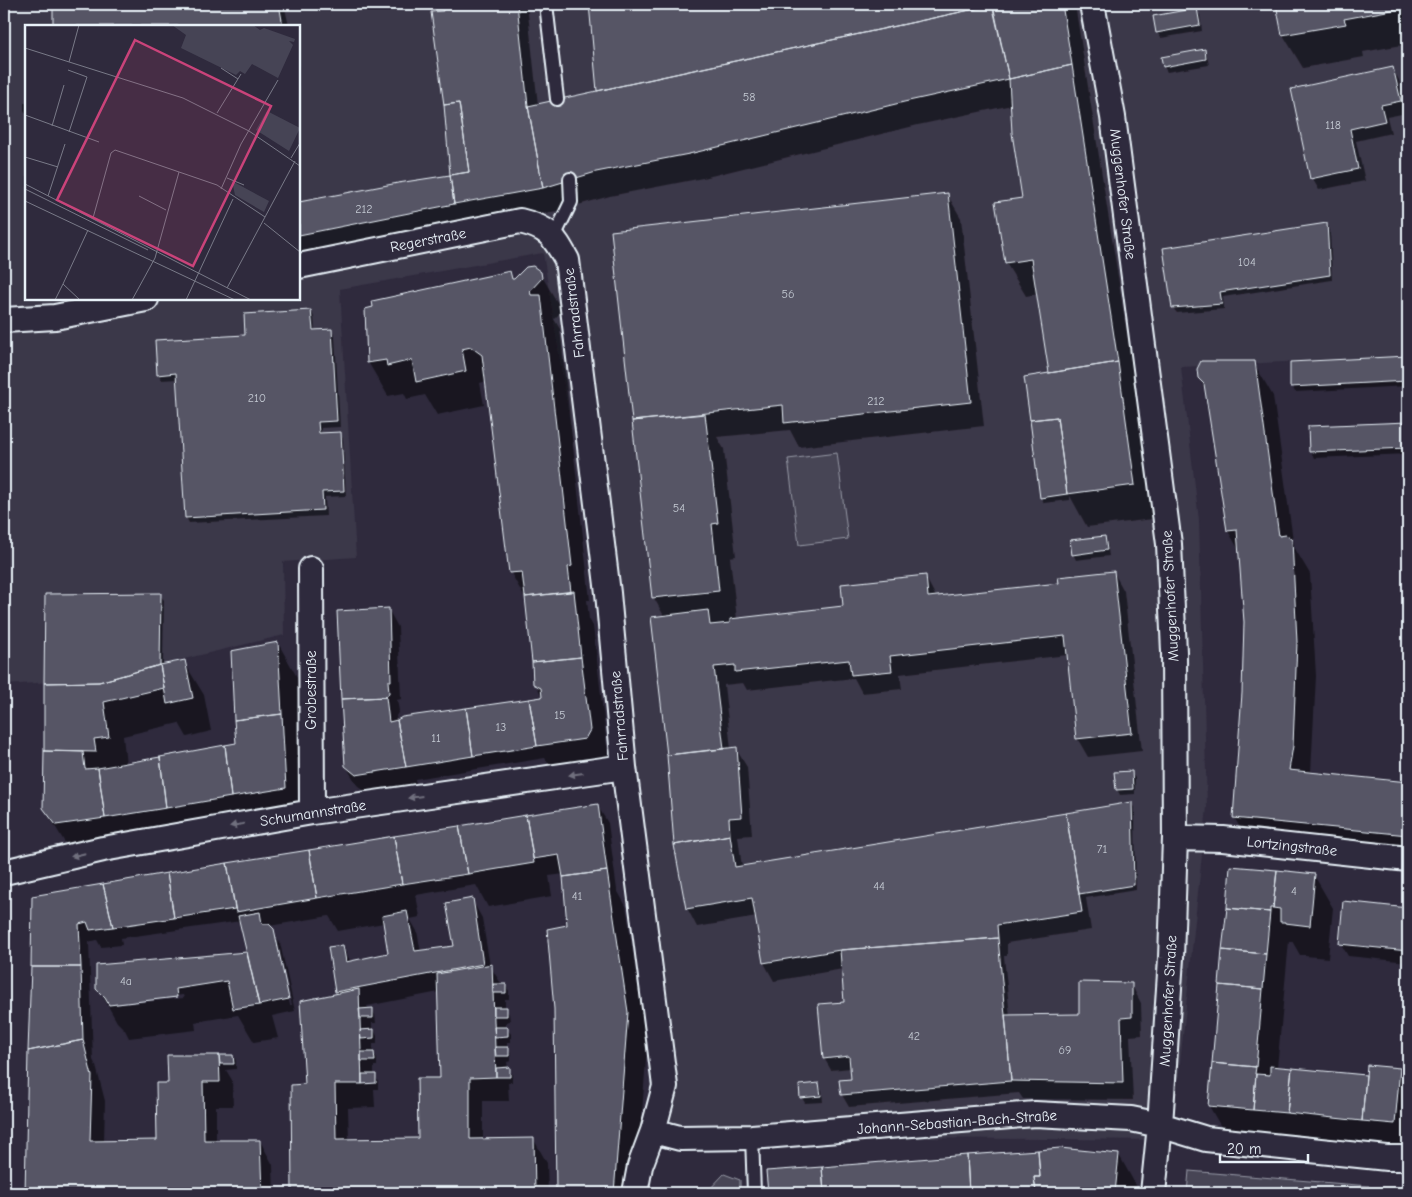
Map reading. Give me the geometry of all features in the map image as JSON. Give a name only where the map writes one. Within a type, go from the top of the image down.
[{"type":"street","name":"Muggenhofer Straße","points":[[1092,4],[1113,117],[1169,544],[1174,652],[1175,838],[1171,958],[1160,1125],[1153,1193]]},
{"type":"street","name":"Regerstraße","points":[[300,266],[520,222],[537,225],[554,237]]},
{"type":"street","name":"Fahrradstraße","points":[[554,237],[567,260],[608,593],[624,767],[666,1086],[640,1166],[635,1193]]},
{"type":"street","points":[[4,320],[55,317],[141,300]]},
{"type":"street","name":"Grobestraße","points":[[311,568],[312,812]]},
{"type":"street","name":"Schumannstraße","points":[[4,872],[103,849],[312,812],[624,767]]},
{"type":"street","name":"Lortzingstraße","points":[[1175,838],[1223,839],[1408,859]]},
{"type":"street","name":"Johann-Sebastian-Bach-Straße","points":[[653,1130],[680,1138],[752,1136],[1035,1114],[1132,1119],[1206,1138],[1387,1158],[1408,1158]]},
{"type":"lane","points":[[546,4],[557,99]]},
{"type":"lane","points":[[554,237],[570,202],[570,179]]},
{"type":"lane","points":[[752,1136],[754,1193]]},
{"type":"shaded area","points":[[4,4],[1408,4],[1408,356],[1181,367],[1199,520],[1207,807],[1172,1140],[768,1137],[668,1124],[641,874],[543,253],[340,289],[356,557],[283,562],[284,635],[101,679],[4,685]]},
{"type":"shaded area","points":[[837,453],[848,539],[799,545],[788,459]]},
{"type":"shaded area","points":[[1189,1171],[1369,1186],[1369,1193],[1187,1193]]},
{"type":"shaded area","points":[[724,1174],[740,1180],[740,1193],[706,1193]]},
{"type":"building","points":[[53,4],[279,4],[283,25],[53,25]]},
{"type":"building","points":[[442,4],[517,4],[528,106],[543,188],[454,204],[450,175],[469,172],[459,103],[444,105],[431,12],[443,11]]},
{"type":"building","points":[[589,4],[992,4],[993,5],[597,91]]},
{"type":"building","points":[[992,4],[1062,4],[1072,65],[1009,79]]},
{"type":"building","points":[[1276,4],[1408,4],[1408,7],[1344,19],[1346,24],[1282,35]]},
{"type":"building","points":[[993,5],[1009,79],[904,102],[689,154],[596,172],[543,188],[528,106]]},
{"type":"building","points":[[1197,8],[1200,25],[1156,33],[1153,16]]},
{"type":"building","points":[[1205,49],[1206,59],[1163,67],[1161,57]]},
{"type":"building","points":[[1072,65],[1118,362],[1049,373],[1031,259],[1005,263],[995,202],[1022,198],[1012,133],[1009,79]]},
{"type":"building","points":[[1393,67],[1401,101],[1381,105],[1385,121],[1350,129],[1358,169],[1310,179],[1291,89]]},
{"type":"building","points":[[459,103],[469,172],[450,175],[444,105]]},
{"type":"building","points":[[450,175],[454,204],[300,235],[300,202]]},
{"type":"building","points":[[948,193],[971,402],[784,423],[783,405],[632,421],[611,231]]},
{"type":"building","points":[[1327,223],[1330,275],[1220,292],[1222,304],[1172,308],[1163,248]]},
{"type":"building","points":[[533,266],[541,272],[542,278],[530,291],[531,295],[541,295],[572,566],[568,567],[571,592],[525,597],[522,572],[509,573],[482,355],[471,347],[462,349],[466,371],[416,382],[412,360],[387,366],[386,360],[367,363],[365,309],[373,307],[372,301],[510,271],[512,279],[514,279],[526,267]]},
{"type":"building","points":[[311,310],[313,330],[332,329],[337,421],[318,422],[319,433],[341,432],[344,491],[322,492],[323,510],[185,518],[176,373],[157,375],[155,340],[245,335],[244,314]]},
{"type":"building","points":[[1408,356],[1408,381],[1290,387],[1290,362]]},
{"type":"building","points":[[1201,361],[1255,361],[1279,536],[1286,535],[1292,540],[1297,642],[1293,746],[1289,770],[1408,782],[1408,835],[1233,818],[1242,693],[1244,622],[1237,530],[1227,531],[1204,384],[1198,378],[1197,369]]},
{"type":"building","points":[[1118,362],[1135,485],[1067,494],[1057,417],[1030,420],[1024,377]]},
{"type":"building","points":[[705,414],[718,523],[712,524],[719,591],[652,598],[632,421]]},
{"type":"building","points":[[1057,417],[1067,494],[1040,498],[1030,420]]},
{"type":"building","points":[[1408,422],[1408,448],[1309,452],[1308,426]]},
{"type":"building","points":[[1105,536],[1107,550],[1072,555],[1070,540]]},
{"type":"building","points":[[1114,571],[1132,733],[1076,739],[1065,636],[890,656],[892,671],[851,675],[849,660],[735,672],[735,665],[714,667],[724,749],[667,755],[651,617],[708,610],[710,625],[730,623],[730,619],[843,606],[841,584],[926,575],[928,597],[1059,583],[1058,577]]},
{"type":"building","points":[[574,591],[581,657],[532,662],[525,597]]},
{"type":"building","points":[[161,593],[160,665],[99,682],[44,683],[45,594]]},
{"type":"building","points":[[389,608],[391,681],[388,681],[389,693],[386,697],[341,699],[337,611]]},
{"type":"building","points":[[278,642],[282,714],[234,720],[231,651]]},
{"type":"building","points":[[581,657],[590,730],[585,739],[537,746],[529,699],[542,697],[541,688],[533,684],[532,662]]},
{"type":"building","points":[[185,660],[193,698],[167,704],[160,665]]},
{"type":"building","points":[[160,665],[164,688],[104,702],[109,737],[94,739],[96,752],[44,751],[44,683],[99,682]]},
{"type":"building","points":[[386,697],[389,722],[397,720],[406,767],[356,775],[345,766],[341,699]]},
{"type":"building","points":[[529,699],[537,746],[473,756],[466,708]]},
{"type":"building","points":[[466,708],[473,756],[406,767],[397,720],[402,717]]},
{"type":"building","points":[[282,714],[286,788],[231,797],[225,745],[236,743],[234,720]]},
{"type":"building","points":[[225,745],[231,797],[166,808],[160,757]]},
{"type":"building","points":[[737,747],[742,817],[729,818],[730,835],[674,845],[667,755]]},
{"type":"building","points":[[44,751],[83,752],[85,769],[98,768],[105,818],[56,825],[43,808]]},
{"type":"building","points":[[160,757],[166,808],[105,818],[98,768]]},
{"type":"building","points":[[1132,771],[1133,789],[1116,790],[1114,772]]},
{"type":"building","points":[[1132,802],[1134,885],[1079,894],[1066,813]]},
{"type":"building","points":[[598,804],[607,871],[563,877],[559,855],[533,859],[526,815]]},
{"type":"building","points":[[1066,813],[1082,912],[997,925],[998,938],[840,950],[763,963],[752,898],[686,909],[674,845],[730,835],[735,867]]},
{"type":"building","points":[[526,815],[534,863],[468,874],[459,826]]},
{"type":"building","points":[[459,826],[468,874],[402,884],[394,836]]},
{"type":"building","points":[[394,836],[402,884],[317,898],[309,850]]},
{"type":"building","points":[[309,850],[317,898],[236,912],[227,863]]},
{"type":"building","points":[[227,863],[235,909],[174,918],[167,873]]},
{"type":"building","points":[[1230,866],[1277,870],[1273,908],[1270,908],[1270,912],[1227,908]]},
{"type":"building","points":[[1277,870],[1315,874],[1310,926],[1280,922],[1280,909],[1273,908]]},
{"type":"building","points":[[607,871],[628,1012],[614,1193],[556,1193],[554,1009],[547,929],[567,925],[563,877]]},
{"type":"building","points":[[167,873],[174,918],[113,927],[103,884]]},
{"type":"building","points":[[103,884],[113,927],[90,930],[87,922],[79,924],[81,967],[31,967],[32,896]]},
{"type":"building","points":[[473,898],[483,964],[335,992],[328,947],[343,945],[346,962],[388,953],[382,916],[407,911],[415,951],[454,946],[446,903]]},
{"type":"building","points":[[1343,901],[1408,908],[1408,951],[1339,944]]},
{"type":"building","points":[[1227,908],[1270,912],[1266,954],[1222,950]]},
{"type":"building","points":[[260,912],[262,924],[269,924],[274,929],[289,999],[259,1005],[238,916]]},
{"type":"building","points":[[998,938],[1011,1081],[841,1095],[839,1080],[851,1079],[849,1056],[823,1059],[818,1004],[844,1002],[840,950]]},
{"type":"building","points":[[1222,950],[1266,954],[1263,989],[1219,985]]},
{"type":"building","points":[[247,952],[259,1005],[233,1009],[227,981],[176,989],[177,997],[109,1005],[96,989],[96,965]]},
{"type":"building","points":[[492,964],[496,1077],[470,1078],[470,1139],[534,1138],[535,1193],[292,1193],[291,1085],[305,1084],[300,1001],[359,989],[362,1084],[335,1084],[336,1139],[418,1138],[417,1078],[440,1078],[437,974]]},
{"type":"building","points":[[31,967],[81,967],[83,1040],[28,1051]]},
{"type":"building","points":[[1079,982],[1132,983],[1132,1017],[1121,1018],[1123,1083],[1011,1081],[1005,1015],[1079,1014]]},
{"type":"building","points":[[493,984],[506,984],[506,993],[493,993]]},
{"type":"building","points":[[1219,985],[1263,989],[1256,1067],[1212,1063]]},
{"type":"building","points":[[494,1007],[507,1007],[507,1016],[494,1016]]},
{"type":"building","points":[[373,1008],[373,1018],[360,1018],[359,1009]]},
{"type":"building","points":[[494,1027],[508,1027],[508,1036],[495,1037]]},
{"type":"building","points":[[374,1029],[374,1038],[361,1039],[360,1030]]},
{"type":"building","points":[[83,1040],[92,1076],[90,1141],[157,1140],[156,1083],[168,1083],[167,1055],[219,1055],[220,1082],[203,1082],[204,1140],[260,1140],[262,1193],[25,1193],[28,1051]]},
{"type":"building","points":[[495,1047],[509,1047],[509,1056],[496,1056]]},
{"type":"building","points":[[361,1052],[374,1052],[375,1061],[361,1061]]},
{"type":"building","points":[[219,1055],[233,1055],[234,1064],[220,1064]]},
{"type":"building","points":[[1212,1063],[1256,1067],[1253,1110],[1208,1106]]},
{"type":"building","points":[[1367,1065],[1400,1068],[1395,1124],[1362,1121]]},
{"type":"building","points":[[1270,1066],[1292,1068],[1287,1113],[1253,1110],[1256,1074],[1270,1075]]},
{"type":"building","points":[[510,1067],[510,1077],[496,1077],[496,1068]]},
{"type":"building","points":[[1292,1068],[1366,1075],[1362,1121],[1287,1113]]},
{"type":"building","points":[[362,1074],[376,1074],[376,1083],[362,1084]]},
{"type":"building","points":[[819,1083],[821,1096],[800,1098],[799,1085]]},
{"type":"building","points":[[1060,1148],[1119,1154],[1115,1193],[1036,1193],[1034,1177],[1040,1177],[1038,1150]]},
{"type":"building","points":[[1038,1150],[1040,1177],[1034,1177],[1036,1193],[969,1193],[967,1155]]},
{"type":"building","points":[[967,1155],[969,1193],[824,1193],[822,1167]]},
{"type":"building","points":[[822,1167],[824,1193],[768,1193],[766,1171]]}]
